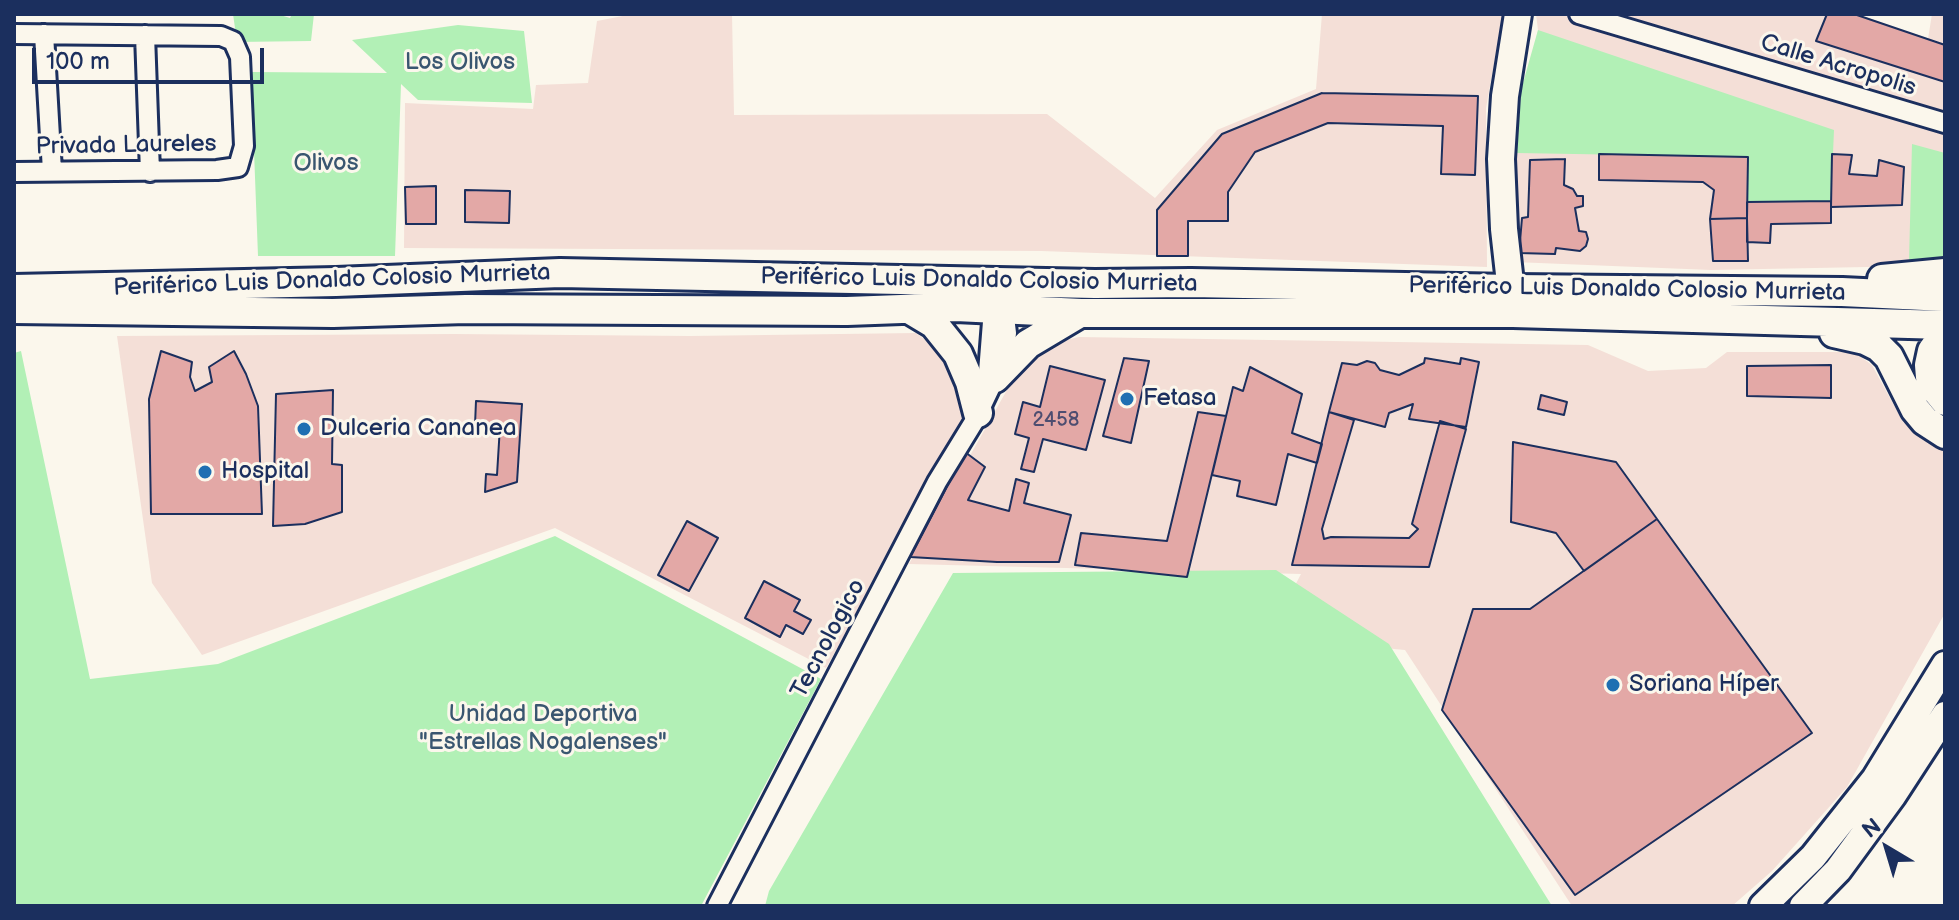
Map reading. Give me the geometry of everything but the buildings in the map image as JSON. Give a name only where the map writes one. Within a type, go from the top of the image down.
[{"type":"main road","points":[[1512,301],[1504,229],[1501,159],[1505,96],[1518,14]]},
{"type":"main road","name":"Periférico Luis Donaldo Colosio Murrieta","points":[[14,289],[321,283],[560,273],[828,280],[1191,283],[1790,321],[1945,325]]},
{"type":"main road","points":[[1842,292],[1869,281],[1945,273]]},
{"type":"main road","points":[[917,279],[935,289],[980,301],[1000,310],[1028,300],[1076,296],[1095,284]]},
{"type":"main road","name":"Periférico Luis Donaldo Colosio Murrieta","points":[[14,309],[333,313],[466,309],[956,307],[1081,313],[1842,292],[1945,297]]},
{"type":"main road","points":[[909,309],[934,324],[958,354],[970,382],[986,395],[1028,344],[1081,313]]},
{"type":"main road","points":[[14,317],[51,311]]},
{"type":"main road","points":[[1790,321],[1865,340],[1879,347],[1889,357],[1915,409],[1925,421],[1945,434]]},
{"type":"main road","points":[[1945,333],[1932,351],[1929,365],[1930,377],[1945,401]]},
{"type":"main road","points":[[1763,906],[1813,857],[1875,779],[1945,665]]},
{"type":"main road","points":[[1803,906],[1838,870],[1893,795],[1945,715]]},
{"type":"street","name":"Calle Acropolis","points":[[1579,14],[1945,123]]},
{"type":"street","points":[[14,34],[145,35],[150,172]]},
{"type":"street","points":[[44,34],[52,171]]},
{"type":"street","name":"Privada Laureles","points":[[14,172],[150,172],[238,167],[244,146],[240,57],[233,41],[221,36],[145,35]]},
{"type":"street","name":"Tecnologico","points":[[717,906],[937,482],[986,395],[992,322],[1000,310]]},
{"type":"shaded area","points":[[633,14],[732,14],[734,115],[1047,114],[1155,198],[1217,130],[1316,89],[1322,14],[1503,14],[1486,108],[1487,267],[1041,251],[404,248],[405,103],[533,109],[536,85],[588,83],[597,21]]},
{"type":"shaded area","points":[[1536,14],[1857,14],[1928,39],[1932,14],[1945,14],[1945,263],[1711,270],[1514,262],[1518,121],[1538,30]]},
{"type":"shaded area","points":[[916,333],[943,353],[962,389],[967,419],[826,668],[555,528],[202,655],[152,583],[117,336]]},
{"type":"shaded area","points":[[1079,337],[1588,345],[1648,371],[1706,368],[1727,352],[1854,352],[1872,365],[1903,422],[1945,450],[1945,613],[1847,787],[1772,871],[1732,906],[1572,906],[1405,650],[1268,637],[1301,574],[909,564],[1021,365],[1040,346]]},
{"type":"green space","points":[[233,14],[277,14],[290,18],[292,14],[314,14],[311,41],[237,42]]},
{"type":"green space","name":"Olivos","points":[[458,25],[524,31],[532,103],[418,100],[401,84],[395,256],[258,256],[251,72],[387,73],[352,40]]},
{"type":"green space","points":[[1538,30],[1834,130],[1831,201],[1747,202],[1747,157],[1517,153],[1521,90]]},
{"type":"green space","points":[[1912,144],[1945,153],[1945,264],[1909,261]]},
{"type":"green space","name":"Unidad Deportiva \"Estrellas Nogalenses\"","points":[[21,351],[90,679],[218,664],[555,536],[821,679],[701,906],[14,906],[14,353]]},
{"type":"green space","points":[[1276,570],[1389,644],[1552,906],[765,906],[769,891],[953,573]]},
{"type":"place","name":"Fetasa","points":[[1127,399]]},
{"type":"place","name":"Dulceria Cananea","points":[[304,429]]},
{"type":"place","name":"Hospital","points":[[205,472]]},
{"type":"place","name":"Soriana Híper","points":[[1613,685]]},
{"type":"park label","name":"Los Olivos","points":[[460,63]]}]
